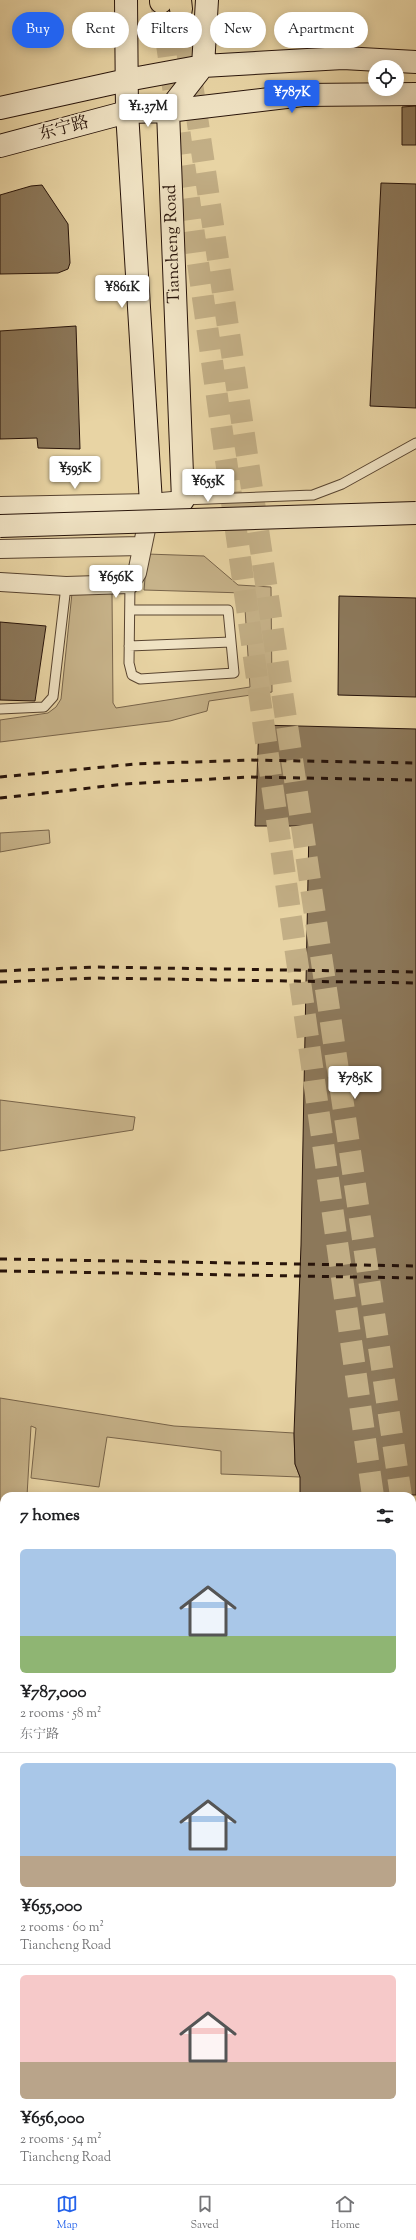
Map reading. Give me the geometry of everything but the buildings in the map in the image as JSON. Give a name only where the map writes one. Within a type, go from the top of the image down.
[{"type":"main road","points":[[126,0],[127,112],[151,503]]},
{"type":"main road","points":[[168,111],[203,66],[207,0]]},
{"type":"main road","name":"东宁路","points":[[0,108],[127,80],[203,66],[344,58],[416,62]]},
{"type":"main road","name":"东宁路","points":[[0,146],[127,112],[168,111],[303,95],[416,94]]},
{"type":"main road","name":"Tiancheng Road","points":[[168,111],[183,500]]},
{"type":"main road","points":[[0,526],[416,513]]},
{"type":"street","points":[[0,506],[151,503],[183,500]]},
{"type":"street","points":[[0,582],[66,586],[130,584],[137,573],[141,546],[151,503]]},
{"type":"street","points":[[0,549],[141,546]]},
{"type":"lane","points":[[183,500],[313,495],[342,484],[416,443]]},
{"type":"lane","points":[[130,584],[130,610],[130,646],[132,675],[140,679],[234,673],[228,610],[130,610]]},
{"type":"lane","points":[[0,708],[44,707],[54,697],[66,586]]},
{"type":"lane","points":[[130,646],[231,642]]},
{"type":"shaded area","points":[[147,554],[204,556],[238,585],[271,587],[272,692],[209,701],[207,711],[170,721],[0,742],[0,720],[48,713],[56,707],[61,699],[72,593],[112,593],[113,703],[116,708],[250,687],[244,593],[144,590]]},
{"type":"shaded area","points":[[49,830],[50,843],[0,852],[0,833]]},
{"type":"shaded area","points":[[0,1100],[135,1117],[133,1130],[0,1151]]},
{"type":"shaded area","points":[[0,1398],[174,1426],[294,1433],[295,1464],[300,1477],[221,1474],[221,1451],[107,1437],[99,1487],[31,1478],[36,1428],[31,1426],[27,1492],[0,1492]]},
{"type":"tunnel","points":[[161,2],[372,1492]]},
{"type":"tunnel","points":[[181,9],[400,1492]]},
{"type":"railway","points":[[0,777],[135,764],[249,760],[416,763]]},
{"type":"railway","points":[[0,798],[125,784],[249,777],[416,780]]},
{"type":"railway","points":[[0,971],[95,967],[416,972]]},
{"type":"railway","points":[[0,982],[96,978],[416,983]]},
{"type":"railway","points":[[0,1259],[416,1266]]},
{"type":"railway","points":[[0,1271],[416,1278]]}]
